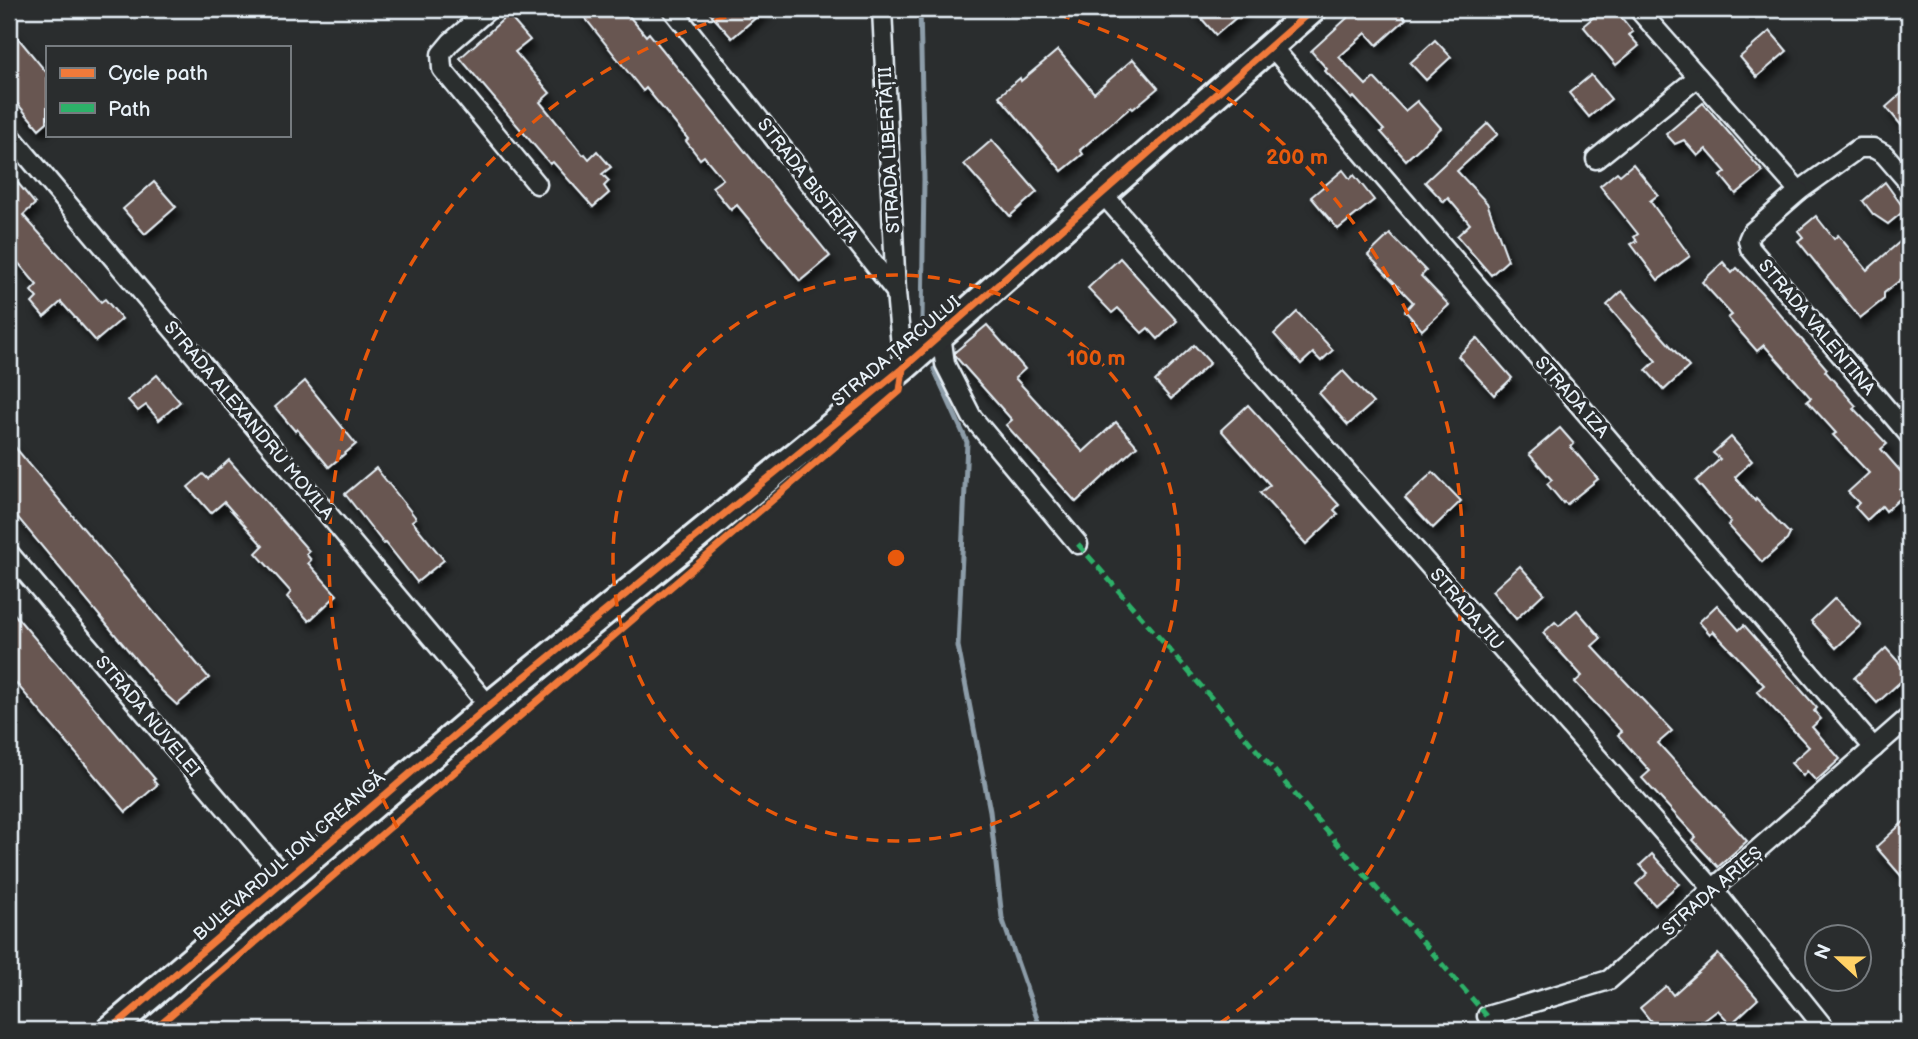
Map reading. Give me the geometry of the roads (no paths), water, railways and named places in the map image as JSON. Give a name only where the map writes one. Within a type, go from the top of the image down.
[{"type":"street","points":[[489,9],[441,54],[442,69],[537,184]]},
{"type":"street","name":"STRADA BISTRIȚA","points":[[672,9],[896,292]]},
{"type":"street","name":"STRADA LIBERTĂȚII","points":[[882,9],[896,292]]},
{"type":"street","name":"STRADA ȚARCULUI","points":[[489,706],[903,368],[1313,9]]},
{"type":"street","points":[[1638,9],[1799,191]]},
{"type":"street","name":"STRADA IZA","points":[[1271,46],[1874,748]]},
{"type":"street","points":[[1596,159],[1698,77]]},
{"type":"street","name":"STRADA ALEXANDRU MOVILA","points":[[9,134],[489,706]]},
{"type":"street","name":"STRADA VALENTINA","points":[[1909,183],[1884,154],[1873,148],[1859,148],[1799,191],[1751,233],[1748,240],[1750,248],[1909,435]]},
{"type":"street","name":"STRADA JIU","points":[[1102,194],[1713,889],[1826,1030]]},
{"type":"street","points":[[896,292],[903,368]]},
{"type":"street","points":[[941,334],[945,364],[972,416],[1078,544]]},
{"type":"street","name":"STRADA NUVELEI","points":[[9,553],[286,879]]},
{"type":"street","name":"BULEVARDUL ION CREANGĂ","points":[[110,1030],[489,706]]},
{"type":"street","name":"STRADA ARIEȘ","points":[[1487,1016],[1609,980],[1909,717]]},
{"type":"waterway","points":[[920,9],[924,179],[922,322]]},
{"type":"waterway","points":[[934,369],[967,442],[958,646],[990,811],[1002,918],[1041,1030]]}]
